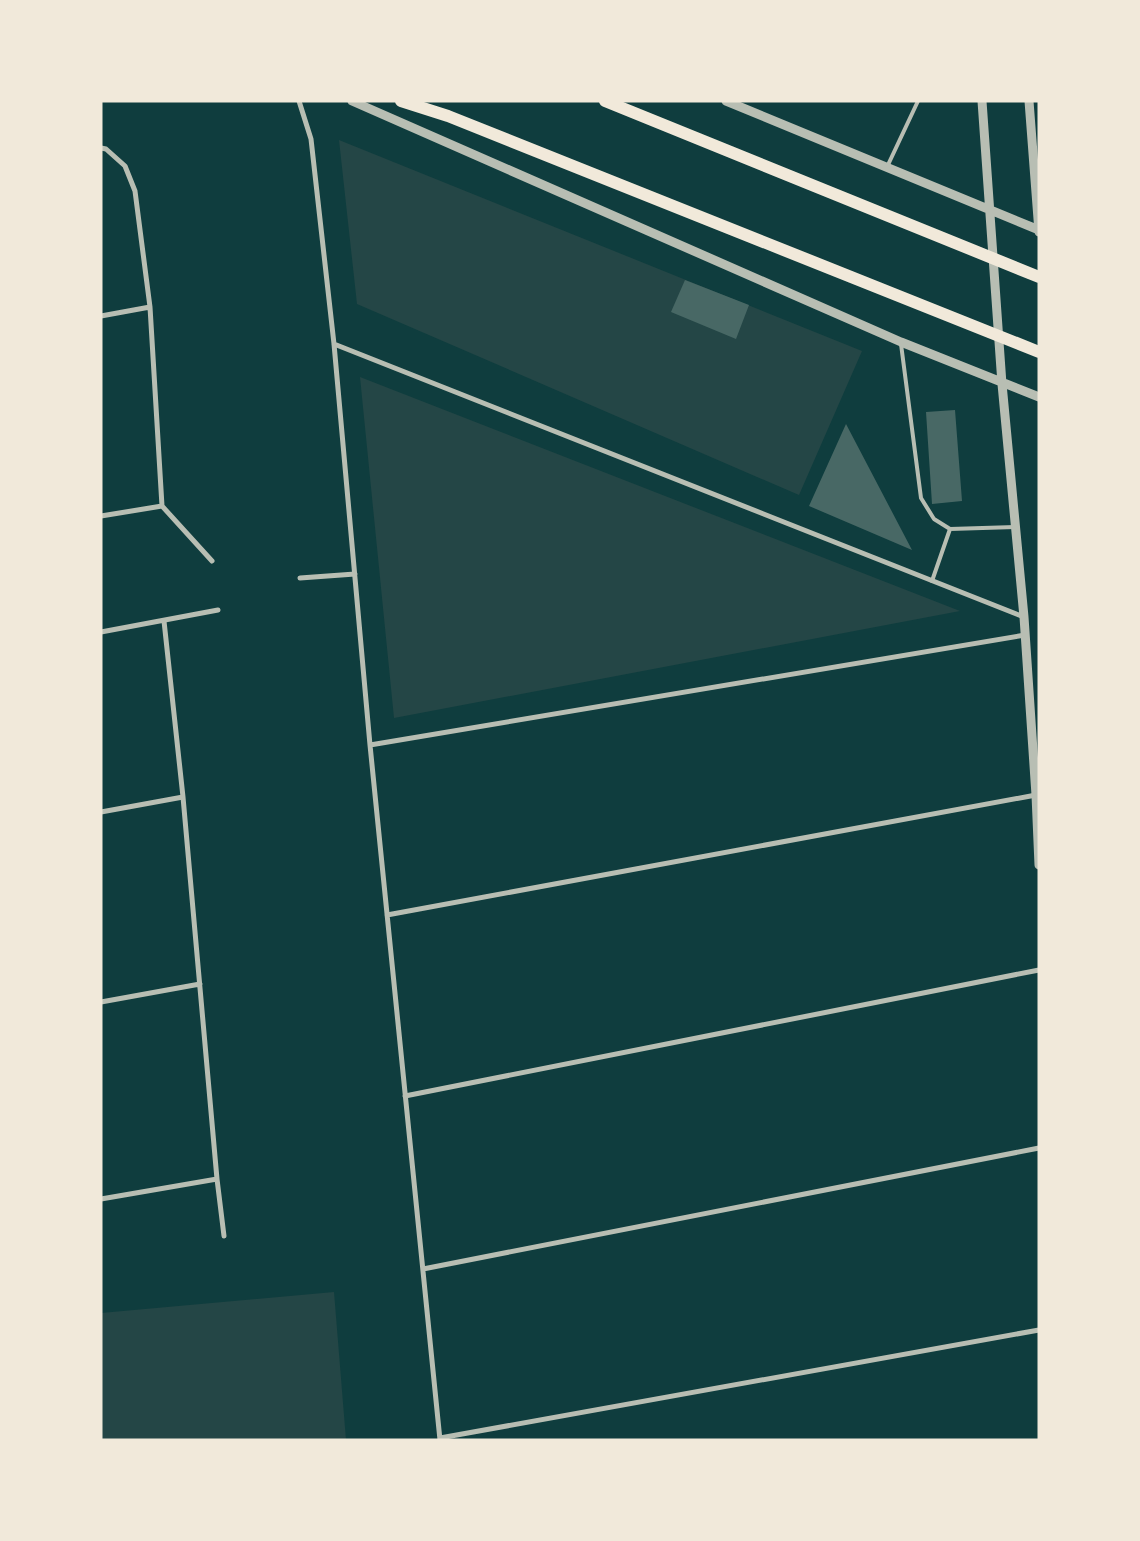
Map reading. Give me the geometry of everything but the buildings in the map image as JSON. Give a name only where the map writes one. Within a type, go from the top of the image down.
[{"type":"main road","points":[[401,101],[448,116],[1039,352]]},
{"type":"main road","points":[[605,101],[1039,277]]},
{"type":"street","points":[[299,101],[311,139],[334,344],[370,745],[440,1439],[1039,1330]]},
{"type":"street","points":[[352,101],[901,342],[1039,398]]},
{"type":"street","points":[[726,101],[1039,231],[1034,118],[1029,101]]},
{"type":"street","points":[[982,101],[1002,384],[1024,617],[1039,865]]},
{"type":"street","points":[[104,148],[125,166],[135,191],[150,307],[162,506],[212,562]]},
{"type":"street","points":[[101,316],[150,307]]},
{"type":"street","points":[[334,344],[1024,617]]},
{"type":"street","points":[[101,516],[162,506]]},
{"type":"street","points":[[300,578],[355,574]]},
{"type":"street","points":[[101,632],[218,610]]},
{"type":"street","points":[[164,621],[183,797],[217,1180],[224,1236]]},
{"type":"street","points":[[370,745],[1025,635]]},
{"type":"street","points":[[387,915],[1036,795]]},
{"type":"street","points":[[101,812],[183,797]]},
{"type":"street","points":[[404,1096],[1039,970]]},
{"type":"street","points":[[101,1002],[200,984]]},
{"type":"street","points":[[423,1269],[1039,1148]]},
{"type":"street","points":[[101,1199],[217,1180]]},
{"type":"lane","points":[[887,167],[918,101]]},
{"type":"lane","points":[[901,342],[921,498],[934,519],[950,529],[1015,526]]},
{"type":"lane","points":[[932,581],[950,529]]},
{"type":"shaded area","points":[[339,140],[862,351],[799,495],[357,304]]},
{"type":"shaded area","points":[[360,377],[960,611],[394,718]]},
{"type":"shaded area","points":[[334,1292],[346,1440],[101,1440],[101,1313]]}]
